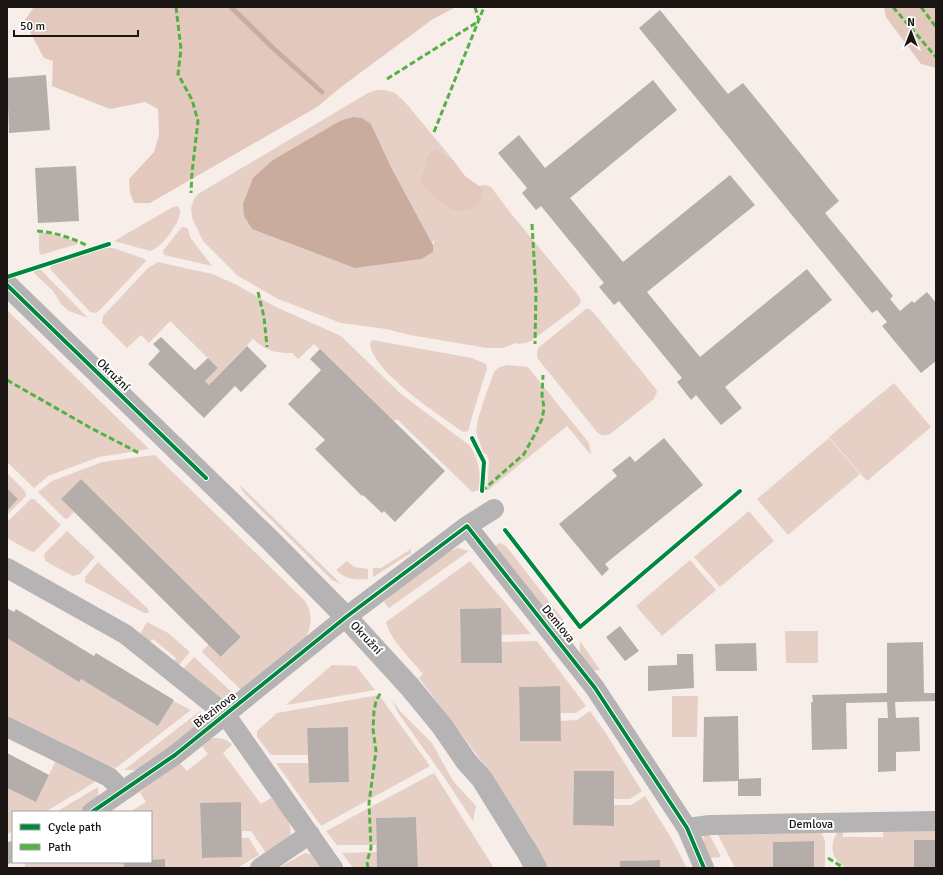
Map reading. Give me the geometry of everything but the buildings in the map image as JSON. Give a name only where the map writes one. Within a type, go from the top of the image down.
[{"type":"street","name":"Okružní","points":[[7,285],[265,535],[346,617],[410,687],[442,726],[466,761],[482,779],[517,834],[536,868]]},
{"type":"street","points":[[346,617],[467,526],[494,509]]},
{"type":"street","name":"Demlova","points":[[467,526],[595,688],[687,828],[704,868]]},
{"type":"street","name":"Březinova","points":[[7,568],[126,634],[225,714],[333,868]]},
{"type":"street","name":"Březinova","points":[[93,811],[175,755],[346,617]]},
{"type":"street","points":[[7,727],[109,777],[123,791]]},
{"type":"street","name":"Demlova","points":[[687,828],[710,825],[936,821]]},
{"type":"street","points":[[260,868],[310,834]]},
{"type":"shaded area","points":[[34,7],[456,7],[433,19],[341,87],[317,107],[150,203],[134,203],[130,193],[129,179],[154,152],[159,135],[158,109],[145,102],[110,109],[52,86],[53,61],[44,58],[24,21]]},
{"type":"shaded area","points":[[884,7],[936,7],[936,68],[921,64],[886,17]]},
{"type":"shaded area","points":[[377,90],[385,90],[395,93],[405,102],[454,161],[435,148],[428,154],[420,181],[430,194],[452,211],[475,208],[477,186],[485,185],[491,187],[579,296],[581,302],[578,306],[531,341],[521,344],[515,343],[503,348],[487,348],[410,335],[386,329],[341,323],[278,299],[238,276],[203,241],[192,218],[191,208],[194,199],[198,194],[368,93]],"holes":[[[371,124],[391,167],[432,243],[435,238],[433,252],[244,216]]]},
{"type":"shaded area","points":[[353,117],[362,118],[371,124],[391,167],[433,245],[433,252],[421,259],[355,268],[252,229],[244,216],[243,204],[253,178],[273,160],[340,121]]},
{"type":"shaded area","points":[[435,148],[454,161],[465,176],[483,189],[480,202],[474,208],[452,211],[434,198],[420,181],[428,154]]},
{"type":"shaded area","points":[[178,206],[180,211],[174,228],[165,240],[154,249],[150,251],[114,241],[173,207]]},
{"type":"shaded area","points":[[182,227],[188,229],[190,237],[212,266],[164,255],[163,251]]},
{"type":"shaded area","points":[[39,232],[48,233],[78,242],[77,244],[41,255],[39,251]]},
{"type":"shaded area","points":[[101,248],[113,248],[145,259],[146,261],[99,311],[95,313],[90,312],[50,269],[51,265]]},
{"type":"shaded area","points":[[158,262],[212,274],[235,284],[276,307],[341,336],[401,394],[469,445],[477,461],[480,478],[479,490],[472,492],[397,419],[394,421],[314,344],[298,359],[292,353],[276,352],[267,349],[253,339],[209,385],[205,381],[218,368],[170,321],[149,343],[141,335],[127,348],[102,323],[103,316],[148,268]]},
{"type":"shaded area","points":[[40,269],[88,318],[69,311],[61,304],[53,291],[32,271]]},
{"type":"shaded area","points":[[586,309],[593,312],[657,392],[654,399],[610,434],[606,435],[602,435],[597,432],[538,359],[537,355],[538,348]]},
{"type":"shaded area","points":[[7,310],[149,449],[99,457],[48,476],[34,488],[7,462]]},
{"type":"shaded area","points":[[372,340],[472,358],[486,364],[487,368],[468,431],[464,432],[460,430],[408,392],[394,379],[382,367],[374,355],[370,344]]},
{"type":"shaded area","points":[[507,365],[528,367],[589,443],[591,455],[567,426],[487,491],[489,462],[487,455],[483,452],[476,432],[478,419],[494,372],[498,368]]},
{"type":"shaded area","points":[[894,383],[931,427],[867,481],[829,437]]},
{"type":"shaded area","points":[[829,438],[860,474],[788,535],[757,499]]},
{"type":"shaded area","points":[[155,455],[305,601],[308,606],[311,620],[305,639],[243,692],[202,652],[209,644],[222,657],[241,637],[81,479],[61,499],[74,512],[67,519],[64,518],[38,492],[52,481],[102,462]]},
{"type":"shaded area","points":[[7,473],[25,491],[26,496],[7,515],[7,511],[18,499],[7,488]]},
{"type":"shaded area","points":[[239,484],[341,584],[332,580],[244,493]]},
{"type":"shaded area","points":[[31,499],[34,499],[61,525],[34,552],[7,538],[7,522]]},
{"type":"shaded area","points":[[749,511],[774,541],[720,587],[694,557]]},
{"type":"shaded area","points":[[67,531],[95,557],[80,574],[73,576],[45,561],[44,554]]},
{"type":"shaded area","points":[[500,543],[506,546],[565,622],[560,623],[555,621],[493,547]]},
{"type":"shaded area","points":[[458,548],[469,551],[389,608],[384,602],[392,593],[450,551]]},
{"type":"shaded area","points":[[411,549],[411,553],[373,577],[373,568],[381,568]]},
{"type":"shaded area","points":[[690,560],[716,590],[662,636],[636,606]]},
{"type":"shaded area","points":[[347,561],[354,567],[368,569],[368,579],[347,578],[336,570]]},
{"type":"shaded area","points":[[470,561],[531,634],[501,635],[501,608],[460,609],[461,663],[501,663],[501,642],[537,641],[586,706],[576,713],[560,713],[560,686],[519,687],[520,741],[561,741],[560,721],[577,720],[590,711],[642,791],[630,799],[614,799],[614,771],[574,771],[573,825],[613,826],[614,805],[631,805],[645,796],[670,836],[687,868],[660,868],[660,860],[620,861],[620,868],[547,868],[532,838],[483,763],[419,678],[423,674],[396,642],[388,629],[386,622]]},
{"type":"shaded area","points":[[98,562],[147,608],[149,613],[144,613],[85,582],[85,577]]},
{"type":"shaded area","points":[[147,622],[168,633],[190,652],[178,666],[173,662],[176,658],[153,639],[149,643],[139,636]]},
{"type":"shaded area","points":[[785,631],[818,631],[818,663],[786,663]]},
{"type":"shaded area","points":[[7,638],[78,681],[81,679],[158,726],[173,701],[191,710],[116,768],[112,767],[7,721]]},
{"type":"shaded area","points":[[580,641],[600,670],[590,669],[583,662],[580,652]]},
{"type":"shaded area","points":[[194,657],[237,697],[222,700],[182,670]]},
{"type":"shaded area","points":[[332,665],[356,666],[375,690],[286,705]]},
{"type":"shaded area","points":[[379,695],[430,766],[321,826],[276,763],[308,763],[309,783],[349,782],[348,727],[307,728],[308,755],[271,755],[257,737],[257,731],[277,713]]},
{"type":"shaded area","points":[[672,696],[698,696],[697,737],[672,737]]},
{"type":"shaded area","points":[[392,700],[400,711],[432,743],[453,781],[476,806],[473,821],[444,777],[398,713]]},
{"type":"shaded area","points":[[200,711],[203,719],[202,725],[136,770],[124,770]]},
{"type":"shaded area","points":[[214,738],[224,739],[232,745],[223,753],[261,804],[271,798],[283,812],[289,823],[291,829],[288,840],[268,856],[251,831],[242,831],[241,802],[200,804],[202,858],[242,857],[242,838],[249,838],[259,855],[237,868],[25,868],[25,863],[152,863],[152,811],[132,811],[146,802],[140,792],[180,763],[187,771],[208,754],[202,746],[208,740]]},
{"type":"shaded area","points":[[57,758],[93,778],[95,782],[47,811],[12,811],[12,832],[7,834],[7,788],[36,802]]},
{"type":"shaded area","points":[[434,773],[494,868],[418,868],[416,817],[376,818],[376,845],[337,845],[326,831]]},
{"type":"shaded area","points":[[98,787],[98,796],[96,800],[87,809],[83,811],[58,811]]},
{"type":"shaded area","points":[[883,824],[936,824],[936,840],[914,840],[914,868],[848,868],[836,859],[833,849],[834,838],[836,833],[843,825],[843,837],[883,837]]},
{"type":"shaded area","points":[[714,827],[821,831],[825,841],[825,868],[814,868],[813,841],[773,842],[773,868],[735,868]]},
{"type":"shaded area","points":[[707,830],[721,857],[708,858],[703,840]]},
{"type":"shaded area","points":[[377,852],[377,868],[353,868],[342,853]]},
{"type":"shaded area","points":[[305,853],[314,855],[323,868],[278,868]]},
{"type":"waterway","points":[[231,7],[274,49],[322,92]]},
{"type":"marked path","points":[[176,7],[181,49],[178,74],[192,100],[198,121],[191,193]]},
{"type":"marked path","points":[[475,7],[479,21]]},
{"type":"marked path","points":[[434,132],[484,7]]},
{"type":"marked path","points":[[893,7],[936,57]]},
{"type":"marked path","points":[[921,7],[936,27]]},
{"type":"marked path","points":[[387,79],[479,21]]},
{"type":"marked path","points":[[532,224],[536,292],[535,344]]},
{"type":"marked path","points":[[37,231],[63,236],[88,246]]},
{"type":"marked path","points":[[258,292],[264,317],[267,347]]},
{"type":"marked path","points":[[482,491],[524,454],[535,434],[542,419],[544,408],[542,395],[543,375]]},
{"type":"marked path","points":[[7,380],[89,427],[139,453]]},
{"type":"marked path","points":[[368,868],[367,862],[371,848],[369,803],[376,751],[373,729],[374,711],[376,701],[381,692]]},
{"type":"marked path","points":[[828,858],[844,868]]},
{"type":"cycle path","points":[[7,277],[109,244]]},
{"type":"cycle path","points":[[7,285],[206,478]]},
{"type":"cycle path","points":[[472,438],[484,462],[482,491]]},
{"type":"cycle path","points":[[505,530],[580,627],[740,491]]},
{"type":"cycle path","points":[[93,811],[175,755],[346,617],[467,526],[595,688],[687,828],[704,868]]}]
